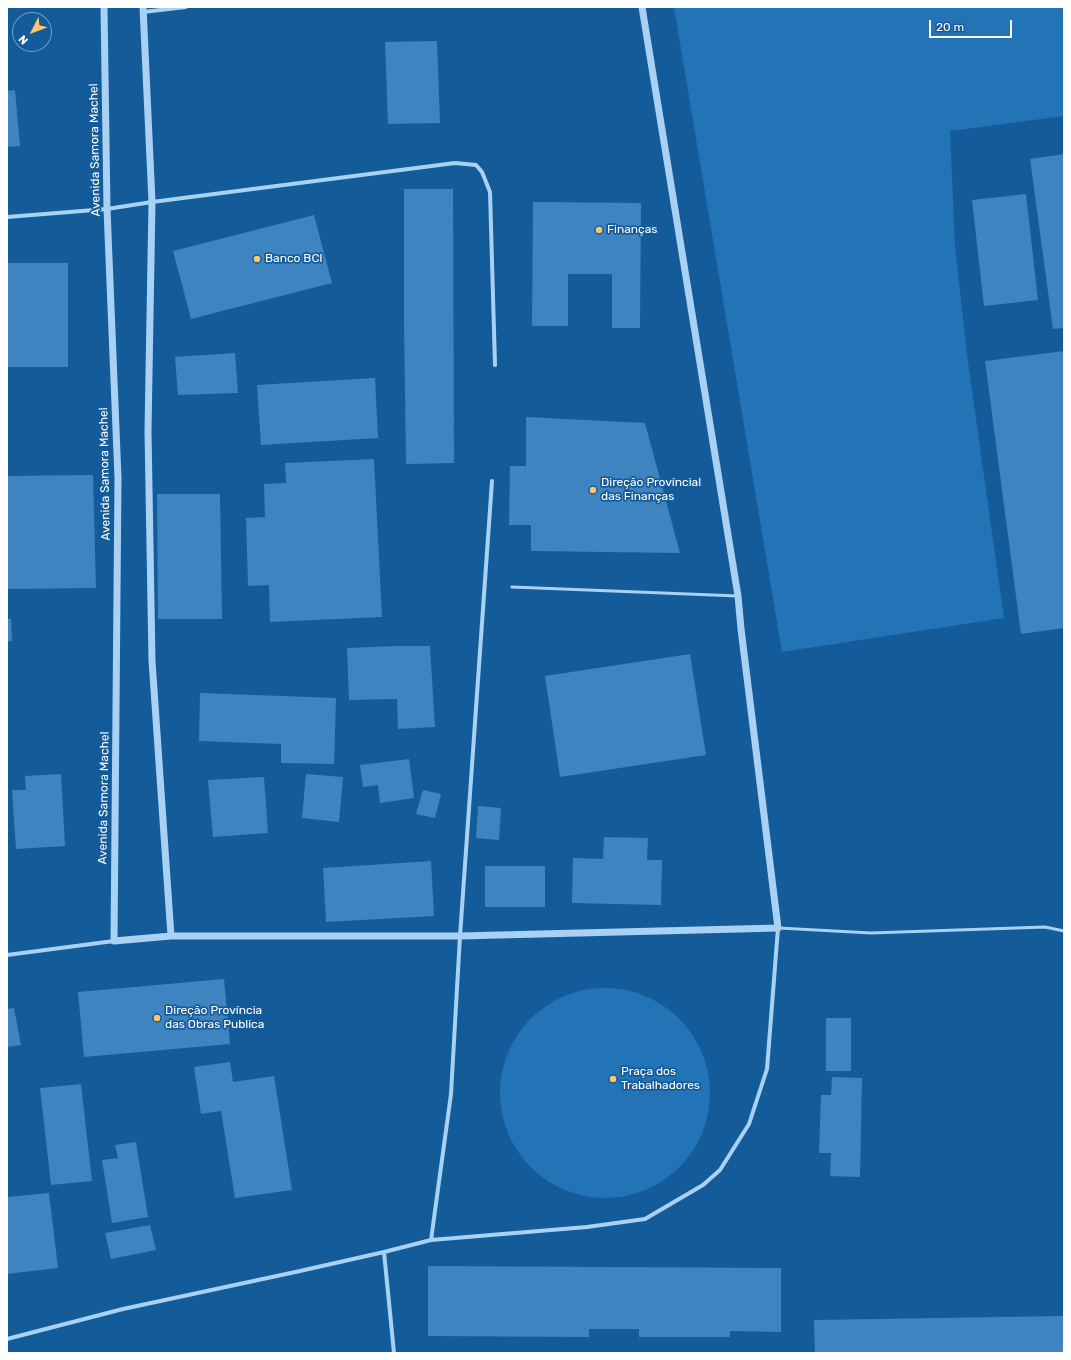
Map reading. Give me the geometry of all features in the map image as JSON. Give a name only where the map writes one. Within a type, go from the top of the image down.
[{"type":"street","name":"Avenida Samora Machel","points":[[104,7],[107,209],[118,478],[114,941]]},
{"type":"street","points":[[171,936],[152,661],[148,431],[152,202],[143,9],[186,7]]},
{"type":"street","points":[[7,1339],[123,1309],[384,1252],[431,1240],[587,1226],[645,1219],[703,1185],[720,1170],[749,1124],[767,1069],[778,928],[738,596],[642,7]]},
{"type":"street","points":[[7,217],[107,209],[455,162],[476,165],[482,172],[490,192],[495,365]]},
{"type":"street","points":[[431,1240],[451,1094],[460,936],[492,481]]},
{"type":"street","points":[[7,955],[114,941],[171,936],[460,936],[778,928]]},
{"type":"street","points":[[384,1252],[394,1353]]},
{"type":"lane","points":[[512,588],[738,596]]},
{"type":"lane","points":[[778,928],[871,933],[1045,927],[1064,931]]},
{"type":"shaded area","points":[[674,7],[1064,7],[1064,116],[950,131],[955,246],[967,355],[1004,618],[782,652]]},
{"type":"shaded area","points":[[605,988],[625,990],[654,1000],[672,1012],[686,1026],[702,1053],[708,1073],[710,1093],[708,1113],[698,1142],[686,1160],[672,1174],[645,1190],[625,1196],[605,1198],[585,1196],[556,1186],[538,1174],[524,1160],[508,1133],[502,1113],[500,1093],[502,1073],[512,1044],[524,1026],[538,1012],[565,996],[585,990]]},
{"type":"building","points":[[437,41],[440,123],[388,124],[385,42]]},
{"type":"building","points":[[15,90],[20,146],[7,147],[7,91]]},
{"type":"building","points":[[1064,154],[1064,328],[1053,329],[1030,159]]},
{"type":"building","points":[[404,189],[453,189],[454,463],[406,464]]},
{"type":"building","points":[[1026,194],[1038,300],[984,306],[972,200]]},
{"type":"building","points":[[533,202],[641,203],[640,328],[612,328],[612,274],[568,274],[568,326],[532,326]]},
{"type":"building","points":[[314,215],[332,283],[191,319],[173,251]]},
{"type":"building","points":[[7,263],[68,263],[68,367],[7,367]]},
{"type":"building","points":[[1064,351],[1064,628],[1021,634],[985,361]]},
{"type":"building","points":[[235,353],[238,393],[178,395],[175,357]]},
{"type":"building","points":[[375,378],[378,438],[261,445],[257,385]]},
{"type":"building","points":[[526,417],[645,423],[680,553],[531,551],[531,525],[509,525],[510,466],[526,466]]},
{"type":"building","points":[[374,459],[382,617],[270,622],[269,585],[248,586],[246,518],[265,517],[264,484],[286,483],[285,463]]},
{"type":"building","points":[[93,475],[96,588],[7,589],[7,476]]},
{"type":"building","points":[[157,494],[220,494],[222,619],[158,619]]},
{"type":"building","points":[[7,619],[11,619],[12,641],[7,642]]},
{"type":"building","points":[[430,646],[435,727],[398,729],[397,699],[349,700],[347,648]]},
{"type":"building","points":[[690,654],[706,755],[560,777],[545,676]]},
{"type":"building","points":[[200,693],[336,698],[334,764],[281,763],[281,744],[199,741]]},
{"type":"building","points":[[409,759],[414,798],[380,803],[378,785],[363,787],[360,765]]},
{"type":"building","points":[[61,774],[65,846],[16,849],[12,790],[26,790],[25,776]]},
{"type":"building","points":[[306,774],[343,777],[339,822],[302,818]]},
{"type":"building","points":[[264,777],[268,833],[213,837],[208,780]]},
{"type":"building","points":[[423,790],[441,794],[435,818],[416,814]]},
{"type":"building","points":[[478,806],[501,808],[499,840],[476,838]]},
{"type":"building","points":[[604,837],[648,838],[647,860],[662,860],[661,905],[572,903],[573,858],[603,859]]},
{"type":"building","points":[[431,861],[434,916],[326,922],[323,868]]},
{"type":"building","points":[[485,866],[545,866],[545,907],[485,907]]},
{"type":"building","points":[[224,979],[230,1044],[84,1057],[78,992]]},
{"type":"building","points":[[14,1008],[21,1045],[7,1047],[7,1009]]},
{"type":"building","points":[[826,1018],[851,1018],[851,1071],[826,1071]]},
{"type":"building","points":[[230,1062],[233,1082],[274,1076],[292,1190],[235,1198],[221,1111],[201,1114],[194,1067]]},
{"type":"building","points":[[832,1077],[862,1078],[860,1177],[830,1176],[831,1153],[819,1153],[821,1095],[831,1095]]},
{"type":"building","points":[[81,1084],[92,1181],[51,1185],[40,1088]]},
{"type":"building","points":[[136,1142],[148,1217],[112,1223],[102,1160],[118,1158],[115,1145]]},
{"type":"building","points":[[49,1193],[58,1268],[7,1274],[7,1197]]},
{"type":"building","points":[[150,1225],[156,1250],[111,1259],[105,1233]]},
{"type":"building","points":[[428,1266],[781,1268],[781,1332],[730,1331],[730,1337],[639,1337],[639,1329],[589,1329],[589,1337],[428,1336]]},
{"type":"building","points":[[1064,1316],[1064,1353],[815,1353],[814,1320]]},
{"type":"place","name":"Finanças","points":[[599,230]]},
{"type":"place","name":"Banco BCI","points":[[257,259]]},
{"type":"place","name":"Direção Províncial das Finanças","points":[[593,490]]},
{"type":"place","name":"Direção Província das Obras Publica","points":[[157,1018]]},
{"type":"place","name":"Praça dos Trabalhadores","points":[[613,1079]]}]
